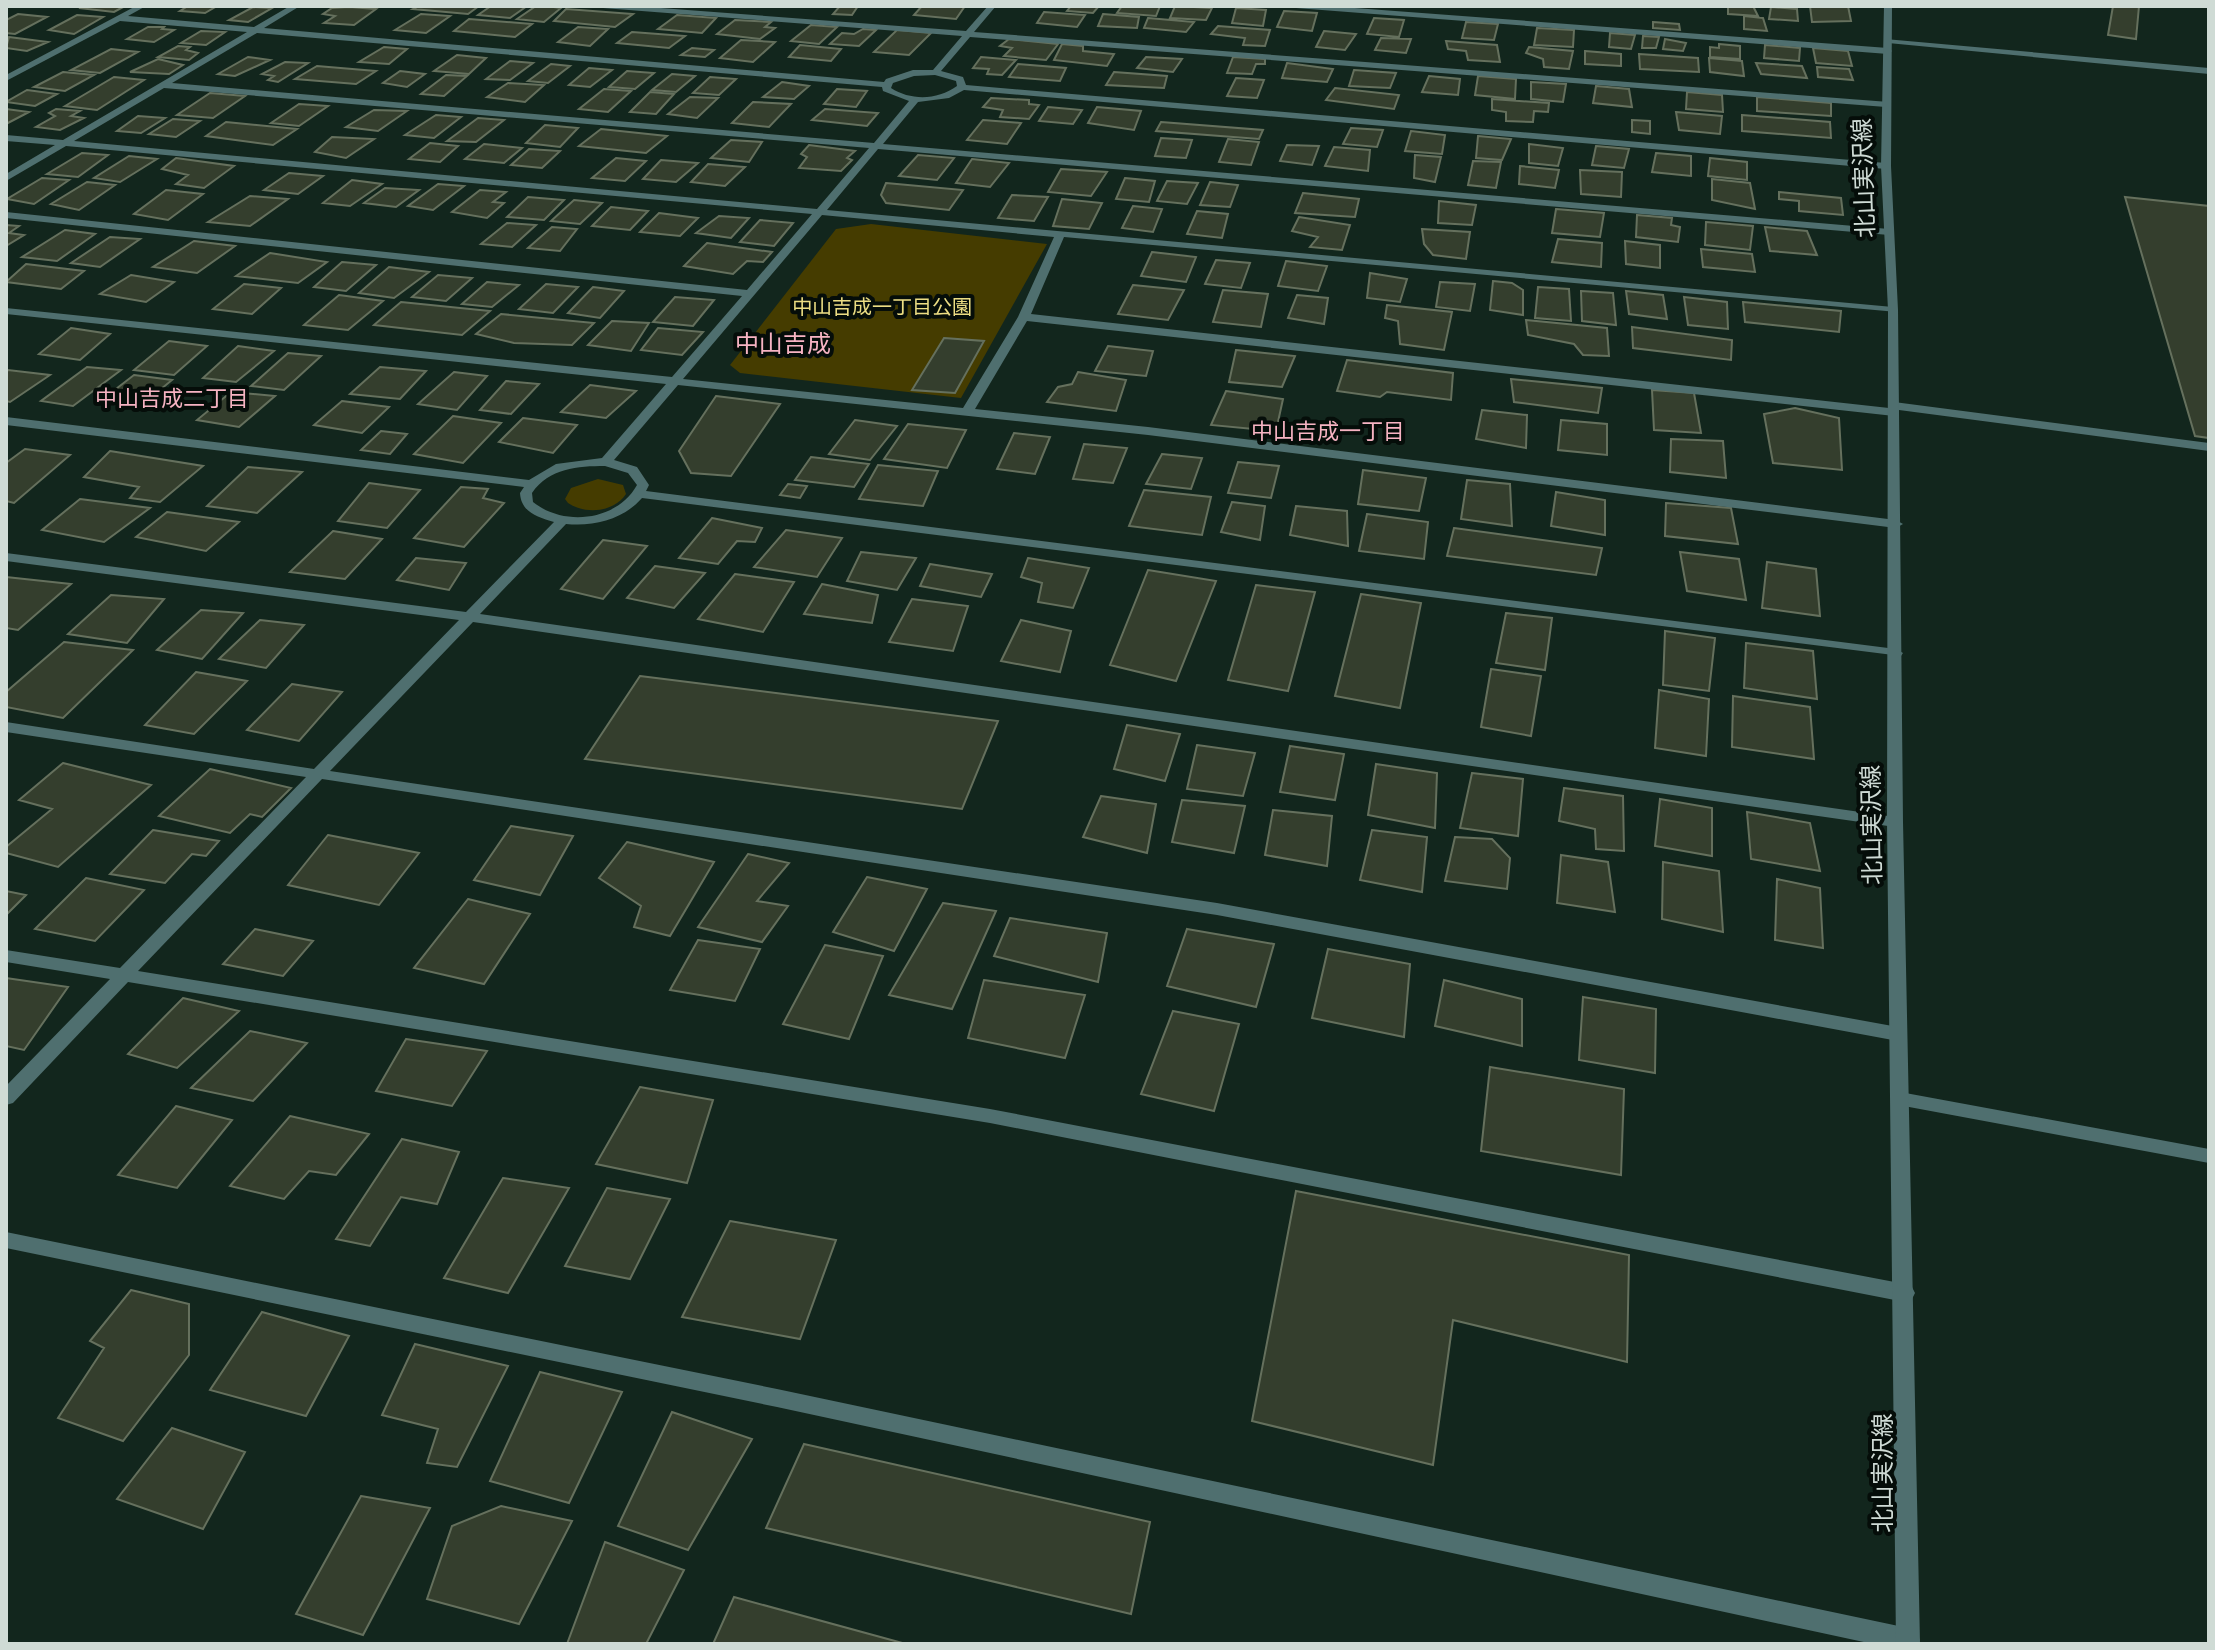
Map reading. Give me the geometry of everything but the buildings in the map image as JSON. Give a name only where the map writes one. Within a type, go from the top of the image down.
[{"type":"street","points":[[6,78],[142,6]]},
{"type":"street","points":[[6,178],[296,6]]},
{"type":"street","points":[[603,6],[1886,104]]},
{"type":"street","points":[[935,72],[992,6]]},
{"type":"street","points":[[1296,6],[1411,10],[2209,71]]},
{"type":"street","name":"北山実沢線","points":[[1888,6],[1886,166],[1893,310],[1895,822],[1905,1293],[1908,1642]]},
{"type":"street","points":[[118,18],[886,85],[903,75],[935,72],[960,79],[962,87]]},
{"type":"street","points":[[162,85],[1889,232]]},
{"type":"street","points":[[886,85],[896,96],[916,99],[941,98],[962,87],[1886,166]]},
{"type":"street","points":[[606,462],[916,99]]},
{"type":"street","points":[[6,138],[1893,310]]},
{"type":"street","points":[[6,215],[750,294]]},
{"type":"street","points":[[967,412],[1024,317],[1060,234]]},
{"type":"street","points":[[6,311],[1148,431],[1896,524]]},
{"type":"street","points":[[1024,317],[1894,409],[2209,447]]},
{"type":"street","points":[[6,421],[531,484]]},
{"type":"street","points":[[606,462],[621,465],[640,477],[643,485],[641,494],[619,511],[582,520],[563,520],[534,511],[527,503],[526,493],[531,484],[555,469],[606,462]]},
{"type":"street","points":[[641,494],[1896,653]]},
{"type":"street","points":[[6,1098],[563,520]]},
{"type":"street","points":[[6,557],[470,617],[1895,822]]},
{"type":"street","points":[[6,727],[1217,909],[1898,1034]]},
{"type":"street","points":[[6,956],[990,1116],[1905,1293]]},
{"type":"street","points":[[1900,1099],[2209,1156]]},
{"type":"street","points":[[6,1240],[777,1398],[1908,1642]]},
{"type":"green space","name":"中山吉成一丁目公園","points":[[871,224],[1047,244],[961,398],[740,373],[730,365],[836,229]]},
{"type":"green space","points":[[598,479],[623,485],[626,494],[614,505],[599,510],[575,507],[565,499],[571,488]]},
{"type":"district","name":"中山吉成","points":[[783,344]]},
{"type":"district","name":"中山吉成二丁目","points":[[172,398]]},
{"type":"district","name":"中山吉成一丁目","points":[[1328,431]]}]
